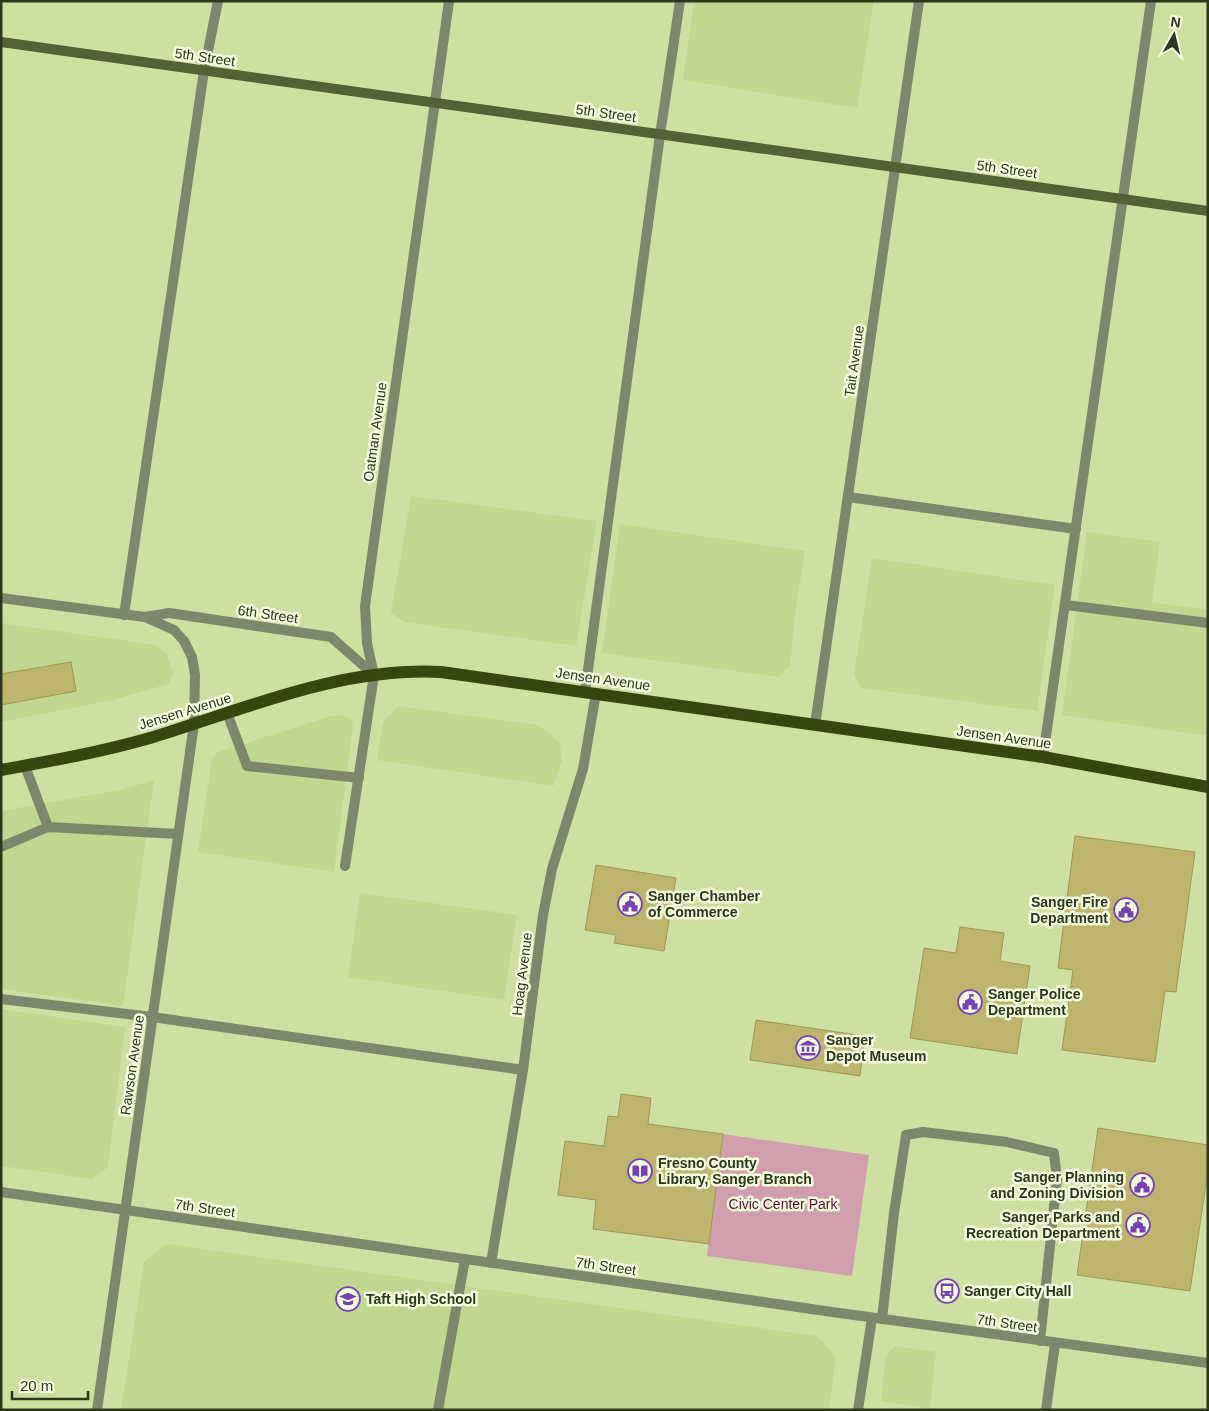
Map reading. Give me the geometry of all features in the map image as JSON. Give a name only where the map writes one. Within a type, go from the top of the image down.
[{"type":"main road","name":"Jensen Avenue","points":[[1,770],[104,750],[355,677],[419,671],[441,672],[591,692],[1043,757],[1208,788]]},
{"type":"street","points":[[124,615],[204,71],[218,1]]},
{"type":"street","name":"Oatman Avenue","points":[[345,866],[374,675],[367,643],[364,606],[449,1]]},
{"type":"street","name":"Hoag Avenue","points":[[491,1263],[523,1070],[543,915],[552,869],[583,769],[660,135],[680,1]]},
{"type":"street","name":"Tait Avenue","points":[[815,725],[919,1]]},
{"type":"street","points":[[1043,757],[1150,1]]},
{"type":"street","name":"5th Street","points":[[1,42],[1208,211]]},
{"type":"street","points":[[848,497],[1076,529]]},
{"type":"street","name":"6th Street","points":[[1,598],[145,617],[168,613],[331,637],[374,675]]},
{"type":"street","points":[[1066,605],[1208,624]]},
{"type":"street","name":"6th Street","points":[[145,617],[174,630],[184,641],[192,657],[195,675],[194,724]]},
{"type":"street","points":[[227,714],[247,766],[358,778]]},
{"type":"street","name":"Rawson Avenue","points":[[98,1410],[194,724]]},
{"type":"street","points":[[25,766],[48,827]]},
{"type":"street","points":[[1,847],[48,827],[178,834]]},
{"type":"street","points":[[1,999],[152,1018],[523,1070]]},
{"type":"street","points":[[858,1410],[877,1318],[906,1135],[923,1132],[1007,1142],[1054,1153],[1057,1179],[1040,1341]]},
{"type":"street","name":"7th Street","points":[[1,1192],[1055,1344],[1208,1363]]},
{"type":"street","points":[[438,1410],[465,1259]]},
{"type":"street","points":[[1046,1410],[1055,1344]]},
{"type":"shaded area","points":[[694,1],[874,1],[857,108],[683,80]]},
{"type":"shaded area","points":[[411,496],[597,521],[576,646],[404,622],[391,613]]},
{"type":"shaded area","points":[[620,524],[805,551],[796,607],[790,666],[778,677],[602,653]]},
{"type":"shaded area","points":[[1087,532],[1160,542],[1152,602],[1208,610],[1208,736],[1062,715]]},
{"type":"shaded area","points":[[872,558],[1055,585],[1037,711],[861,688],[854,675]]},
{"type":"shaded area","points":[[1,623],[157,645],[166,653],[173,672],[169,684],[113,700],[1,722]]},
{"type":"shaded area","points":[[398,706],[537,725],[551,734],[560,744],[562,761],[553,786],[377,760],[383,722]]},
{"type":"shaded area","points":[[341,715],[350,718],[353,725],[334,872],[198,852],[212,758],[218,752],[331,716]]},
{"type":"shaded area","points":[[154,780],[123,1006],[1,989],[1,811],[120,790]]},
{"type":"shaded area","points":[[360,893],[517,915],[504,1000],[348,977]]},
{"type":"shaded area","points":[[1,1009],[125,1027],[108,1167],[92,1179],[1,1166]]},
{"type":"shaded area","name":"Taft High School","points":[[167,1244],[817,1336],[836,1357],[829,1410],[121,1410],[144,1262]]},
{"type":"shaded area","points":[[895,1346],[936,1352],[930,1409],[881,1401],[886,1355]]},
{"type":"green space","name":"Civic Center Park","points":[[723,1134],[869,1155],[852,1276],[707,1256]]},
{"type":"building","points":[[71,662],[76,691],[1,705],[1,674]]},
{"type":"building","name":"Sanger Fire Department","points":[[1075,836],[1195,852],[1176,992],[1165,991],[1155,1062],[1062,1050],[1073,970],[1058,968]]},
{"type":"building","name":"Sanger Chamber of Commerce","points":[[596,865],[676,878],[664,951],[614,943],[616,935],[585,930]]},
{"type":"building","name":"Sanger Police Department","points":[[960,927],[1004,933],[1000,961],[1030,966],[1017,1054],[910,1038],[924,948],[956,953]]},
{"type":"building","name":"Sanger Depot Museum","points":[[756,1020],[865,1036],[860,1076],[750,1060]]},
{"type":"building","name":"Fresno County Library, Sanger Branch","points":[[621,1094],[651,1098],[648,1124],[723,1134],[709,1244],[593,1229],[596,1200],[558,1195],[565,1141],[604,1146],[608,1116],[618,1117]]},
{"type":"building","points":[[1098,1128],[1208,1145],[1208,1171],[1190,1291],[1077,1275]]},
{"type":"place","name":"Sanger Chamber of Commerce","points":[[630,904]]},
{"type":"place","name":"Sanger Fire Department","points":[[1126,910]]},
{"type":"place","name":"Sanger Police Department","points":[[970,1002]]},
{"type":"place","name":"Sanger Depot Museum","points":[[808,1048]]},
{"type":"place","name":"Fresno County Library, Sanger Branch","points":[[640,1171]]},
{"type":"place","name":"Sanger Planning and Zoning Division","points":[[1142,1185]]},
{"type":"place","name":"Sanger Parks and Recreation Department","points":[[1138,1225]]},
{"type":"place","name":"Sanger City Hall","points":[[947,1291]]},
{"type":"place","name":"Taft High School","points":[[348,1299]]}]
